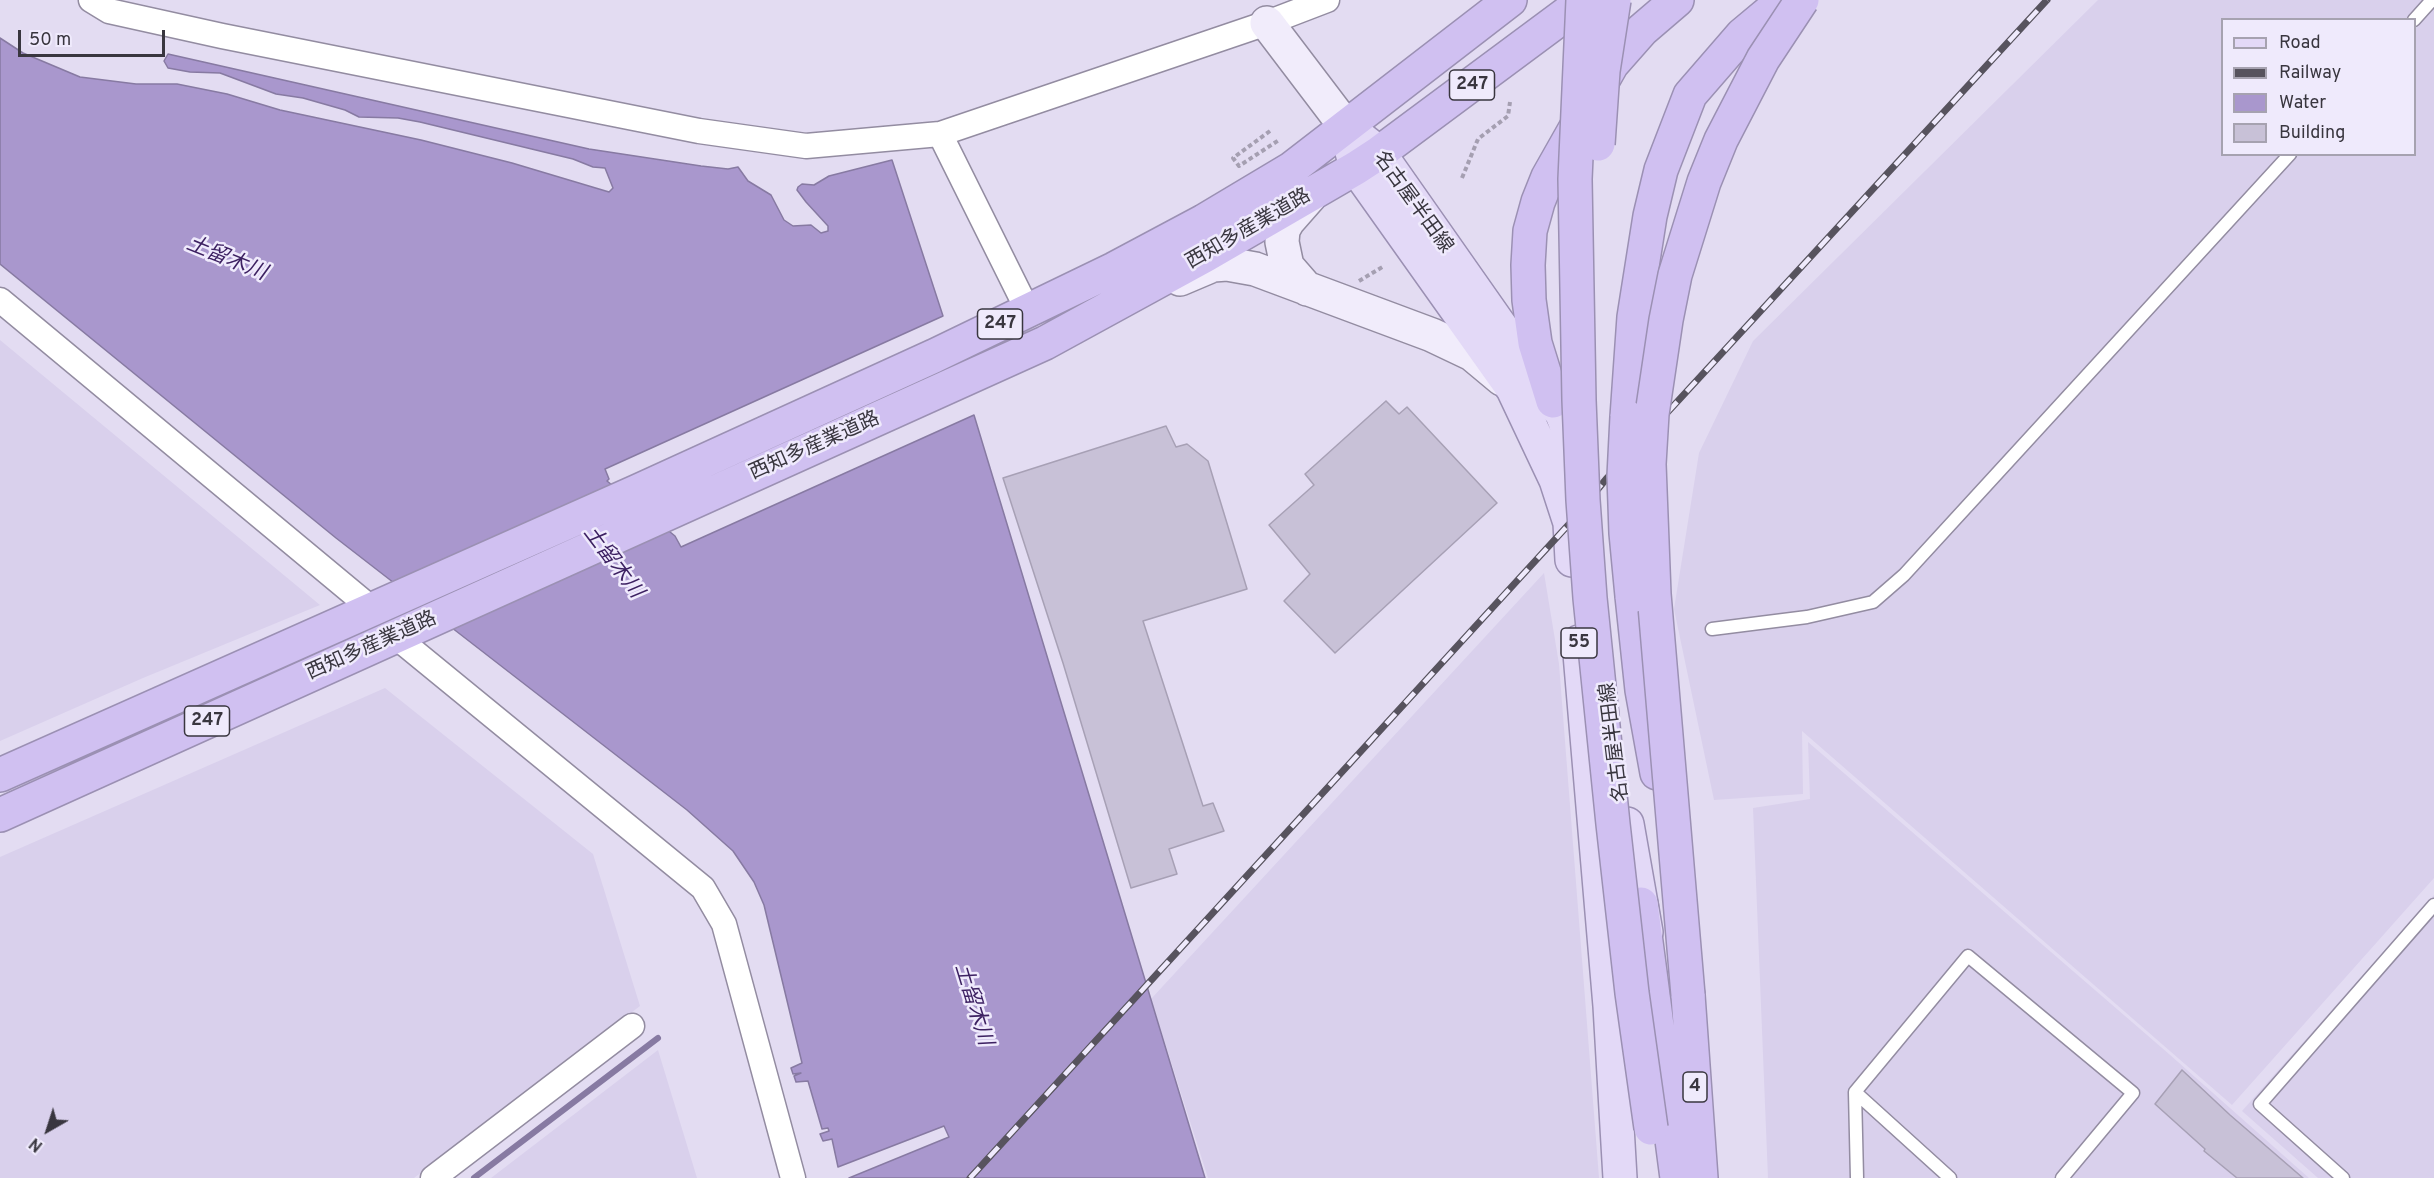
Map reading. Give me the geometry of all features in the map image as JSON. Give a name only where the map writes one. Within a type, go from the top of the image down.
[{"type":"highway","name":"西知多産業道路","points":[[0,775],[638,491],[1028,311],[1204,221],[1291,169],[1487,12],[1510,0]]},
{"type":"highway","points":[[1614,0],[1605,60],[1598,150],[1597,407],[1602,509],[1635,892],[1653,1178]]},
{"type":"highway","points":[[1553,401],[1535,343],[1529,300],[1530,231],[1538,202],[1548,177],[1612,64],[1642,30],[1677,0]]},
{"type":"highway","points":[[1679,898],[1642,690],[1626,532],[1624,476],[1634,317],[1650,216],[1661,170],[1690,95],[1742,35],[1784,0]]},
{"type":"highway","points":[[1679,898],[1650,511],[1649,464],[1656,379],[1676,275],[1704,182],[1721,140],[1762,59],[1802,0]]},
{"type":"highway","name":"西知多産業道路","points":[[0,815],[1045,343],[1125,301],[1368,161],[1584,7]]},
{"type":"highway","points":[[1584,7],[1575,179],[1579,400],[1584,500],[1590,598],[1617,858],[1632,993],[1651,1128]]},
{"type":"highway","name":"4","points":[[1679,898],[1701,1178]]},
{"type":"highway","points":[[1641,904],[1677,1178]]},
{"type":"main road","name":"名古屋半田線","points":[[1346,127],[1447,295],[1513,389],[1556,480],[1570,523],[1610,1006],[1620,1178]]},
{"type":"main road","name":"名古屋半田線","points":[[1368,161],[1562,414],[1594,492],[1614,750],[1694,1178]]},
{"type":"street","points":[[91,0],[109,11],[222,36],[699,131],[806,146],[940,134],[1267,23],[1327,0]]},
{"type":"street","points":[[1267,23],[1346,127]]},
{"type":"street","points":[[940,134],[1028,311]]},
{"type":"street","points":[[1307,289],[1287,267],[1282,243],[1283,230],[1288,221],[1310,196]]},
{"type":"street","points":[[1045,343],[1110,314],[1198,270],[1213,265],[1227,264],[1255,269],[1418,330],[1472,354],[1513,389]]},
{"type":"street","points":[[1418,330],[1429,328],[1438,322],[1444,314],[1447,295]]},
{"type":"street","points":[[0,300],[379,605]]},
{"type":"street","points":[[405,632],[704,888],[724,924],[793,1178]]},
{"type":"street","points":[[433,1178],[632,1026]]},
{"type":"lane","points":[[2416,18],[2432,0]]},
{"type":"lane","points":[[1712,629],[1807,617],[1873,602],[1904,575],[2288,156]]},
{"type":"lane","points":[[2343,1178],[2260,1104],[2434,905]]},
{"type":"lane","points":[[1857,1178],[1855,1092],[1968,956],[2133,1093],[2062,1178]]},
{"type":"lane","points":[[1855,1092],[1950,1178]]},
{"type":"path","points":[[1462,178],[1478,139],[1508,116],[1510,102]]},
{"type":"path","points":[[1270,131],[1233,158],[1239,166],[1279,140]]},
{"type":"path","points":[[1354,284],[1384,266]]},
{"type":"shaded area","points":[[2098,0],[2434,0],[2434,878],[2232,1105],[1802,731],[1803,794],[1714,800],[1674,609],[1699,453],[1753,341]]},
{"type":"shaded area","points":[[0,340],[320,605],[143,678],[0,741]]},
{"type":"shaded area","points":[[1544,573],[1559,664],[1599,1178],[1208,1178],[1151,999]]},
{"type":"shaded area","points":[[385,688],[593,854],[640,1006],[414,1178],[0,1178],[0,857]]},
{"type":"shaded area","points":[[1808,742],[2309,1178],[1768,1178],[1753,808],[1810,799]]},
{"type":"shaded area","points":[[2434,895],[2434,1178],[2318,1178],[2242,1111]]},
{"type":"shaded area","points":[[658,1050],[697,1178],[491,1178]]},
{"type":"water","name":"土留木川","points":[[0,38],[23,53],[80,77],[136,84],[177,84],[227,94],[280,110],[421,140],[512,163],[609,192],[613,188],[605,168],[593,167],[573,159],[420,122],[398,118],[359,117],[345,110],[303,98],[276,94],[220,73],[190,72],[168,68],[164,61],[168,54],[589,149],[701,166],[728,169],[738,167],[748,181],[771,195],[784,220],[793,226],[811,225],[821,233],[828,231],[828,226],[806,202],[797,190],[798,187],[802,184],[814,185],[829,176],[892,160],[943,316],[605,469],[609,479],[607,481],[675,536],[681,547],[974,415],[1205,1178],[849,1178],[949,1137],[944,1126],[838,1167],[832,1139],[823,1141],[820,1134],[829,1131],[828,1128],[822,1129],[808,1081],[796,1082],[794,1076],[801,1073],[793,1074],[791,1068],[802,1063],[764,905],[754,882],[733,851],[687,810],[336,538],[0,264]]},
{"type":"building","points":[[1386,401],[1399,414],[1407,407],[1497,503],[1335,653],[1284,601],[1310,574],[1269,525],[1314,485],[1305,474]]},
{"type":"building","points":[[1166,426],[1176,447],[1187,444],[1208,461],[1247,589],[1143,621],[1203,806],[1213,803],[1224,831],[1169,849],[1177,874],[1131,888],[1063,663],[1003,478]]},
{"type":"building","points":[[2182,1070],[2303,1178],[2237,1178],[2204,1151],[2205,1149],[2155,1104]]},
{"type":"waterway","points":[[474,1178],[658,1038]]},
{"type":"railway","points":[[970,1178],[1570,523],[1607,478],[2047,0]]}]
